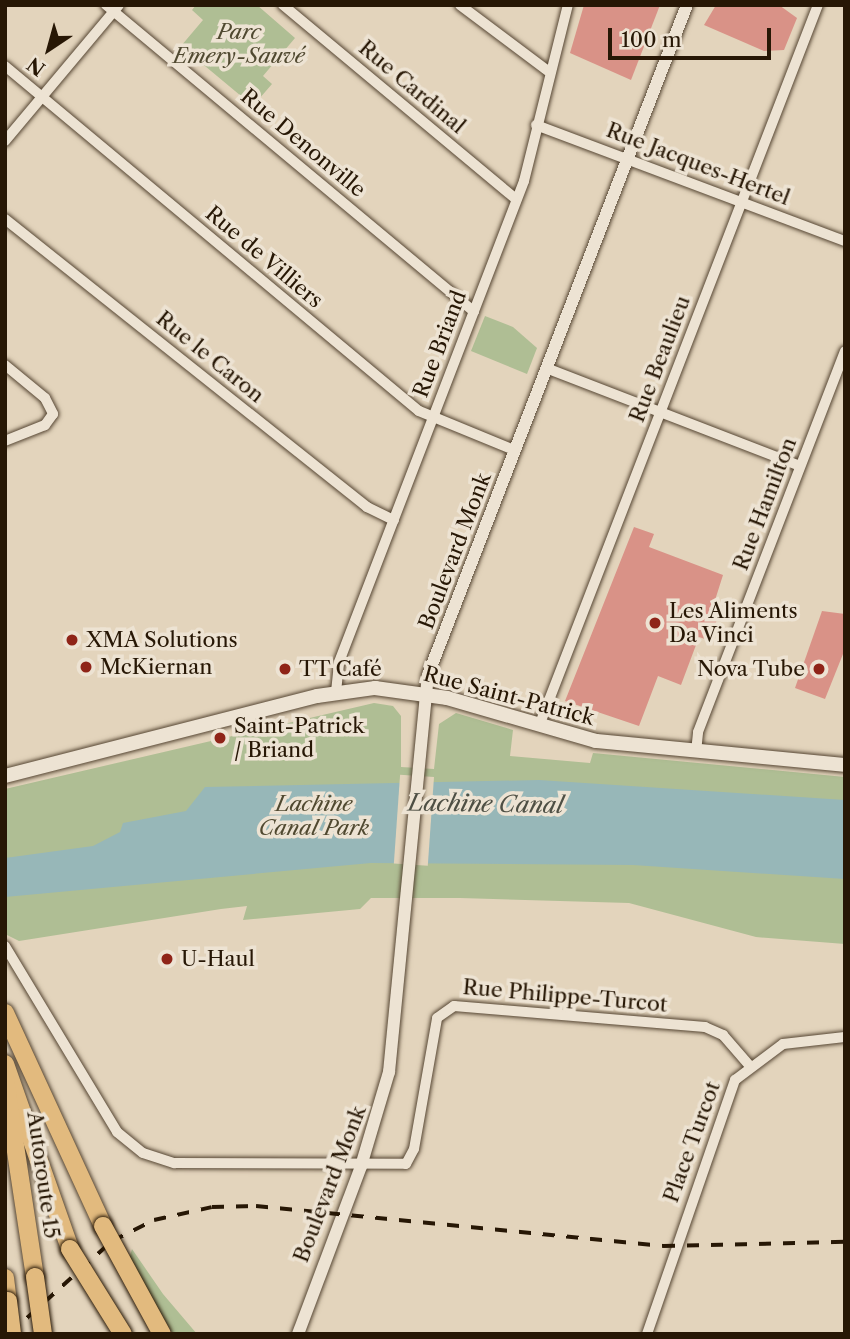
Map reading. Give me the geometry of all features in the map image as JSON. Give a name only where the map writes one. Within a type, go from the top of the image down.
[{"type":"highway","points":[[5,1013],[103,1226],[162,1334]]},
{"type":"highway","points":[[5,1064],[69,1249],[123,1334]]},
{"type":"highway","name":"Autoroute 15","points":[[5,1079],[43,1334]]},
{"type":"highway","points":[[5,1278],[12,1334]]},
{"type":"main road","name":"Rue Saint-Patrick","points":[[5,776],[335,692],[375,688],[424,694],[596,741],[845,765]]},
{"type":"street","name":"Rue Cardinal","points":[[283,5],[516,199]]},
{"type":"street","points":[[460,5],[548,71]]},
{"type":"street","name":"Rue Briand","points":[[335,692],[336,672],[516,199],[537,125],[548,71],[568,5]]},
{"type":"street","name":"Boulevard Monk","points":[[298,1334],[361,1166],[389,1072],[424,694],[514,450],[687,5]]},
{"type":"street","name":"Rue Beaulieu","points":[[538,726],[818,5]]},
{"type":"street","points":[[5,141],[113,7]]},
{"type":"street","name":"Rue Denonville","points":[[113,7],[474,312]]},
{"type":"street","name":"Rue de Villiers","points":[[5,66],[433,417],[514,450]]},
{"type":"street","name":"Rue Jacques-Hertel","points":[[537,125],[845,241]]},
{"type":"street","name":"Rue le Caron","points":[[5,219],[367,507],[394,520]]},
{"type":"street","name":"Rue Hamilton","points":[[696,752],[698,732],[845,351]]},
{"type":"street","points":[[5,365],[45,398],[52,414],[45,425],[5,441]]},
{"type":"street","points":[[546,369],[800,466]]},
{"type":"street","points":[[5,946],[114,1127],[143,1153],[182,1163],[361,1166]]},
{"type":"street","name":"Rue Philippe-Turcot","points":[[361,1166],[395,1167],[410,1160],[437,1018],[451,1007],[705,1027],[723,1035],[749,1065]]},
{"type":"street","name":"Place Turcot","points":[[647,1334],[723,1104],[749,1065],[789,1042],[845,1037]]},
{"type":"green space","name":"Parc Emery-Sauvé","points":[[196,5],[257,5],[295,38],[263,76],[272,84],[253,106],[181,46],[203,20],[192,10]]},
{"type":"green space","points":[[485,316],[513,327],[537,348],[527,374],[471,351]]},
{"type":"green space","name":"Lachine Canal Park","points":[[374,703],[393,706],[401,716],[401,767],[434,769],[439,724],[456,713],[513,730],[510,756],[590,763],[593,753],[845,777],[845,944],[756,937],[629,903],[460,898],[371,898],[360,909],[243,920],[247,906],[19,941],[5,934],[5,789]]},
{"type":"green space","points":[[132,1249],[163,1294],[197,1334],[173,1334],[129,1259]]},
{"type":"water","name":"Lachine Canal","points":[[539,780],[845,800],[845,879],[633,865],[371,863],[5,897],[5,858],[93,846],[120,832],[123,823],[186,811],[205,787]]},
{"type":"pier","points":[[400,775],[434,777],[428,866],[394,863]]},
{"type":"building","points":[[584,5],[660,5],[631,80],[570,53]]},
{"type":"building","points":[[716,5],[779,5],[797,18],[784,50],[764,51],[704,25]]},
{"type":"building","name":"Les Aliments Da Vinci","points":[[634,527],[654,534],[649,547],[723,575],[710,616],[717,619],[711,641],[699,637],[681,685],[658,676],[639,726],[565,701]]},
{"type":"building","name":"Nova Tube","points":[[822,611],[845,614],[845,649],[825,699],[795,688]]},
{"type":"railway","points":[[9,1334],[112,1241],[154,1220],[212,1207],[256,1206],[663,1246],[845,1242]]},
{"type":"place","name":"Les Aliments Da Vinci","points":[[655,623]]},
{"type":"place","name":"XMA Solutions","points":[[72,640]]},
{"type":"place","name":"McKiernan","points":[[86,667]]},
{"type":"place","name":"TT Café","points":[[285,669]]},
{"type":"place","name":"Nova Tube","points":[[819,669]]},
{"type":"place","name":"Saint-Patrick / Briand","points":[[220,738]]},
{"type":"place","name":"U-Haul","points":[[167,959]]}]
